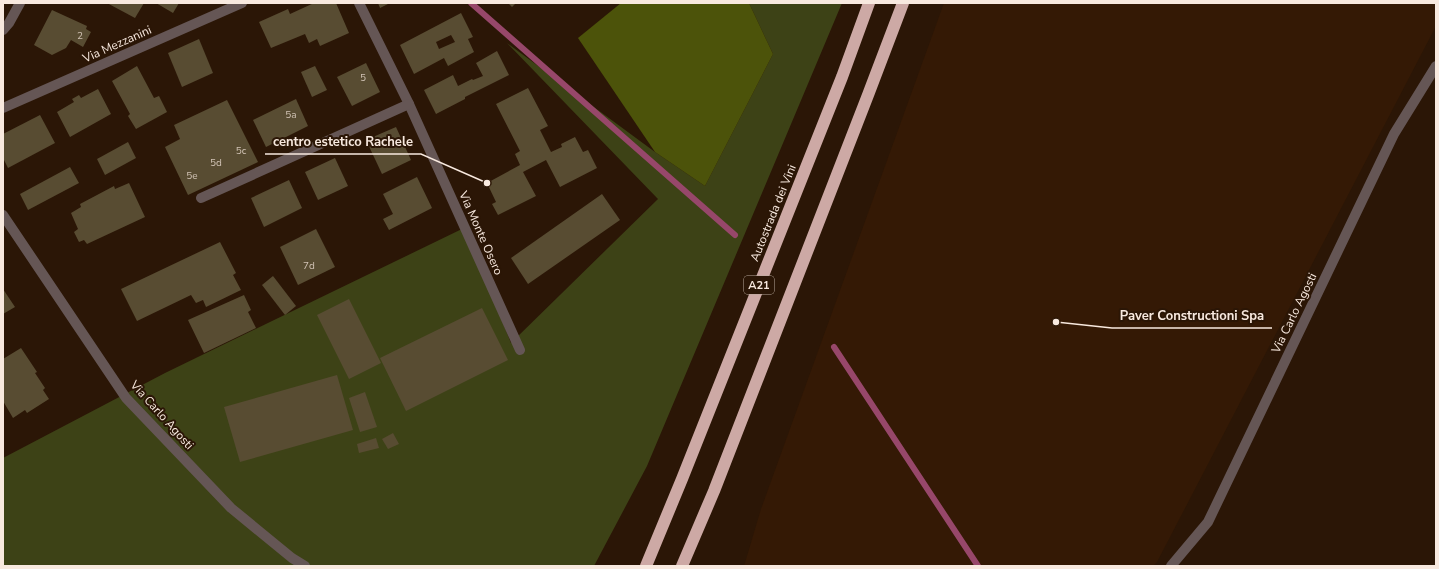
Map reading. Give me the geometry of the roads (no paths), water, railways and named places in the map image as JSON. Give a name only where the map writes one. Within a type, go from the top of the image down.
[{"type":"highway","name":"Autostrada dei Vini","points":[[646,566],[836,92],[869,3]]},
{"type":"highway","name":"A21","points":[[682,566],[717,483],[866,102],[903,3]]},
{"type":"street","points":[[3,30],[9,23],[20,3]]},
{"type":"street","name":"Via Mezzanini","points":[[3,108],[242,3]]},
{"type":"street","name":"Via Monte Osero","points":[[359,3],[409,104],[520,350]]},
{"type":"street","name":"Via Carlo Agosti","points":[[1171,566],[1208,522],[1394,134],[1436,66]]},
{"type":"street","points":[[201,198],[409,104]]},
{"type":"street","name":"Via Carlo Agosti","points":[[3,215],[126,398],[231,508],[292,558],[305,566]]},
{"type":"waterway","points":[[471,3],[735,235]]},
{"type":"waterway","points":[[834,347],[978,566]]},
{"type":"place","name":"centro estetico Rachele","points":[[487,183]]},
{"type":"place","name":"Paver Constructioni Spa","points":[[1056,322]]}]
